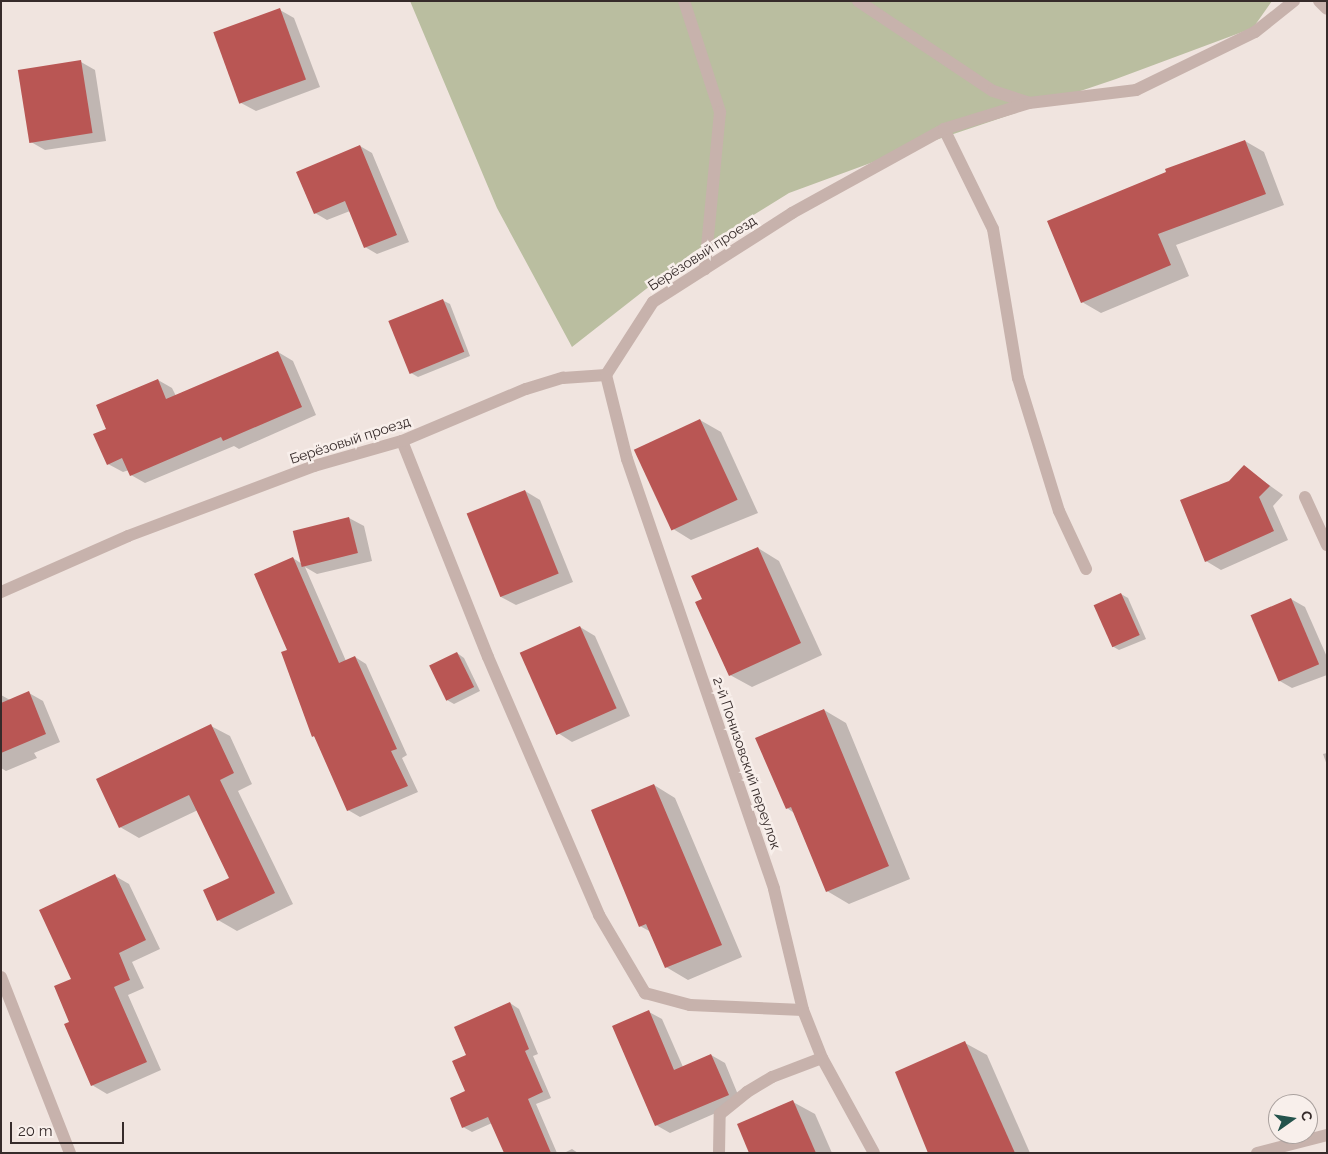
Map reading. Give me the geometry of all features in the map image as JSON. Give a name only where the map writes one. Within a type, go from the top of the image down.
[{"type":"street","points":[[684,1],[720,112],[705,269]]},
{"type":"street","points":[[858,1],[993,91],[1029,102]]},
{"type":"street","name":"Берёзовый проезд","points":[[1,592],[128,536],[314,466],[402,441],[526,390],[564,378],[606,375],[653,302],[792,214],[944,129],[1029,102],[1136,90],[1255,32],[1294,1]]},
{"type":"street","points":[[1319,1],[1327,10]]},
{"type":"street","points":[[944,129],[994,228],[1018,378],[1059,511],[1086,569]]},
{"type":"street","name":"2-й Понизовский переулок","points":[[606,375],[627,459],[774,888],[803,1010],[822,1058],[874,1153]]},
{"type":"street","points":[[402,441],[488,657],[599,915],[645,993],[690,1006],[803,1010]]},
{"type":"street","points":[[1305,497],[1327,545]]},
{"type":"street","points":[[1,978],[70,1153]]},
{"type":"street","points":[[719,1153],[720,1114],[746,1092],[772,1077],[822,1058]]},
{"type":"street","points":[[1257,1153],[1327,1135]]},
{"type":"green space","points":[[410,1],[1272,1],[1253,28],[1116,79],[906,150],[789,193],[692,253],[572,347],[497,208]]},
{"type":"building","points":[[280,8],[306,79],[239,104],[213,32]]},
{"type":"building","points":[[81,60],[93,133],[29,143],[18,70]]},
{"type":"building","points":[[1245,140],[1266,194],[1158,234],[1171,265],[1081,303],[1047,221],[1166,172],[1165,169]]},
{"type":"building","points":[[360,145],[397,235],[364,248],[345,201],[314,214],[296,172]]},
{"type":"building","points":[[443,299],[464,352],[410,374],[388,321]]},
{"type":"building","points":[[278,351],[302,407],[223,441],[221,437],[130,476],[122,458],[107,465],[93,434],[106,429],[96,405],[158,379],[166,399]]},
{"type":"building","points":[[700,419],[738,500],[671,531],[634,450]]},
{"type":"building","points":[[1244,465],[1270,486],[1259,497],[1274,531],[1205,562],[1180,500],[1229,481]]},
{"type":"building","points":[[525,490],[559,573],[500,597],[467,514]]},
{"type":"building","points":[[349,517],[358,553],[302,567],[293,531]]},
{"type":"building","points":[[758,547],[801,643],[729,676],[695,602],[702,599],[691,576]]},
{"type":"building","points":[[293,557],[339,663],[355,656],[397,749],[391,751],[408,786],[347,811],[314,736],[312,737],[281,652],[287,650],[254,574]]},
{"type":"building","points":[[1121,593],[1140,635],[1112,647],[1094,605]]},
{"type":"building","points":[[1291,598],[1319,664],[1279,681],[1250,615]]},
{"type":"building","points":[[580,626],[617,708],[556,735],[520,653]]},
{"type":"building","points":[[457,652],[474,687],[446,701],[429,666]]},
{"type":"building","points":[[29,691],[46,734],[1,753],[1,703]]},
{"type":"building","points":[[824,709],[889,866],[826,892],[791,807],[786,809],[755,738]]},
{"type":"building","points":[[211,724],[234,773],[220,780],[275,893],[217,921],[203,890],[229,878],[189,795],[119,828],[96,779]]},
{"type":"building","points":[[654,784],[722,945],[665,968],[646,924],[639,927],[591,810]]},
{"type":"building","points":[[115,874],[146,940],[119,953],[130,980],[114,987],[147,1062],[91,1086],[64,1024],[69,1022],[54,986],[71,979],[39,910]]},
{"type":"building","points":[[510,1002],[529,1049],[525,1051],[543,1092],[528,1099],[551,1153],[504,1153],[488,1117],[462,1128],[450,1098],[465,1091],[452,1061],[466,1055],[454,1027]]},
{"type":"building","points":[[649,1010],[674,1070],[711,1054],[729,1095],[655,1126],[612,1026]]},
{"type":"building","points":[[965,1041],[1015,1153],[928,1153],[895,1072]]},
{"type":"building","points":[[793,1100],[816,1153],[749,1153],[737,1124]]}]
